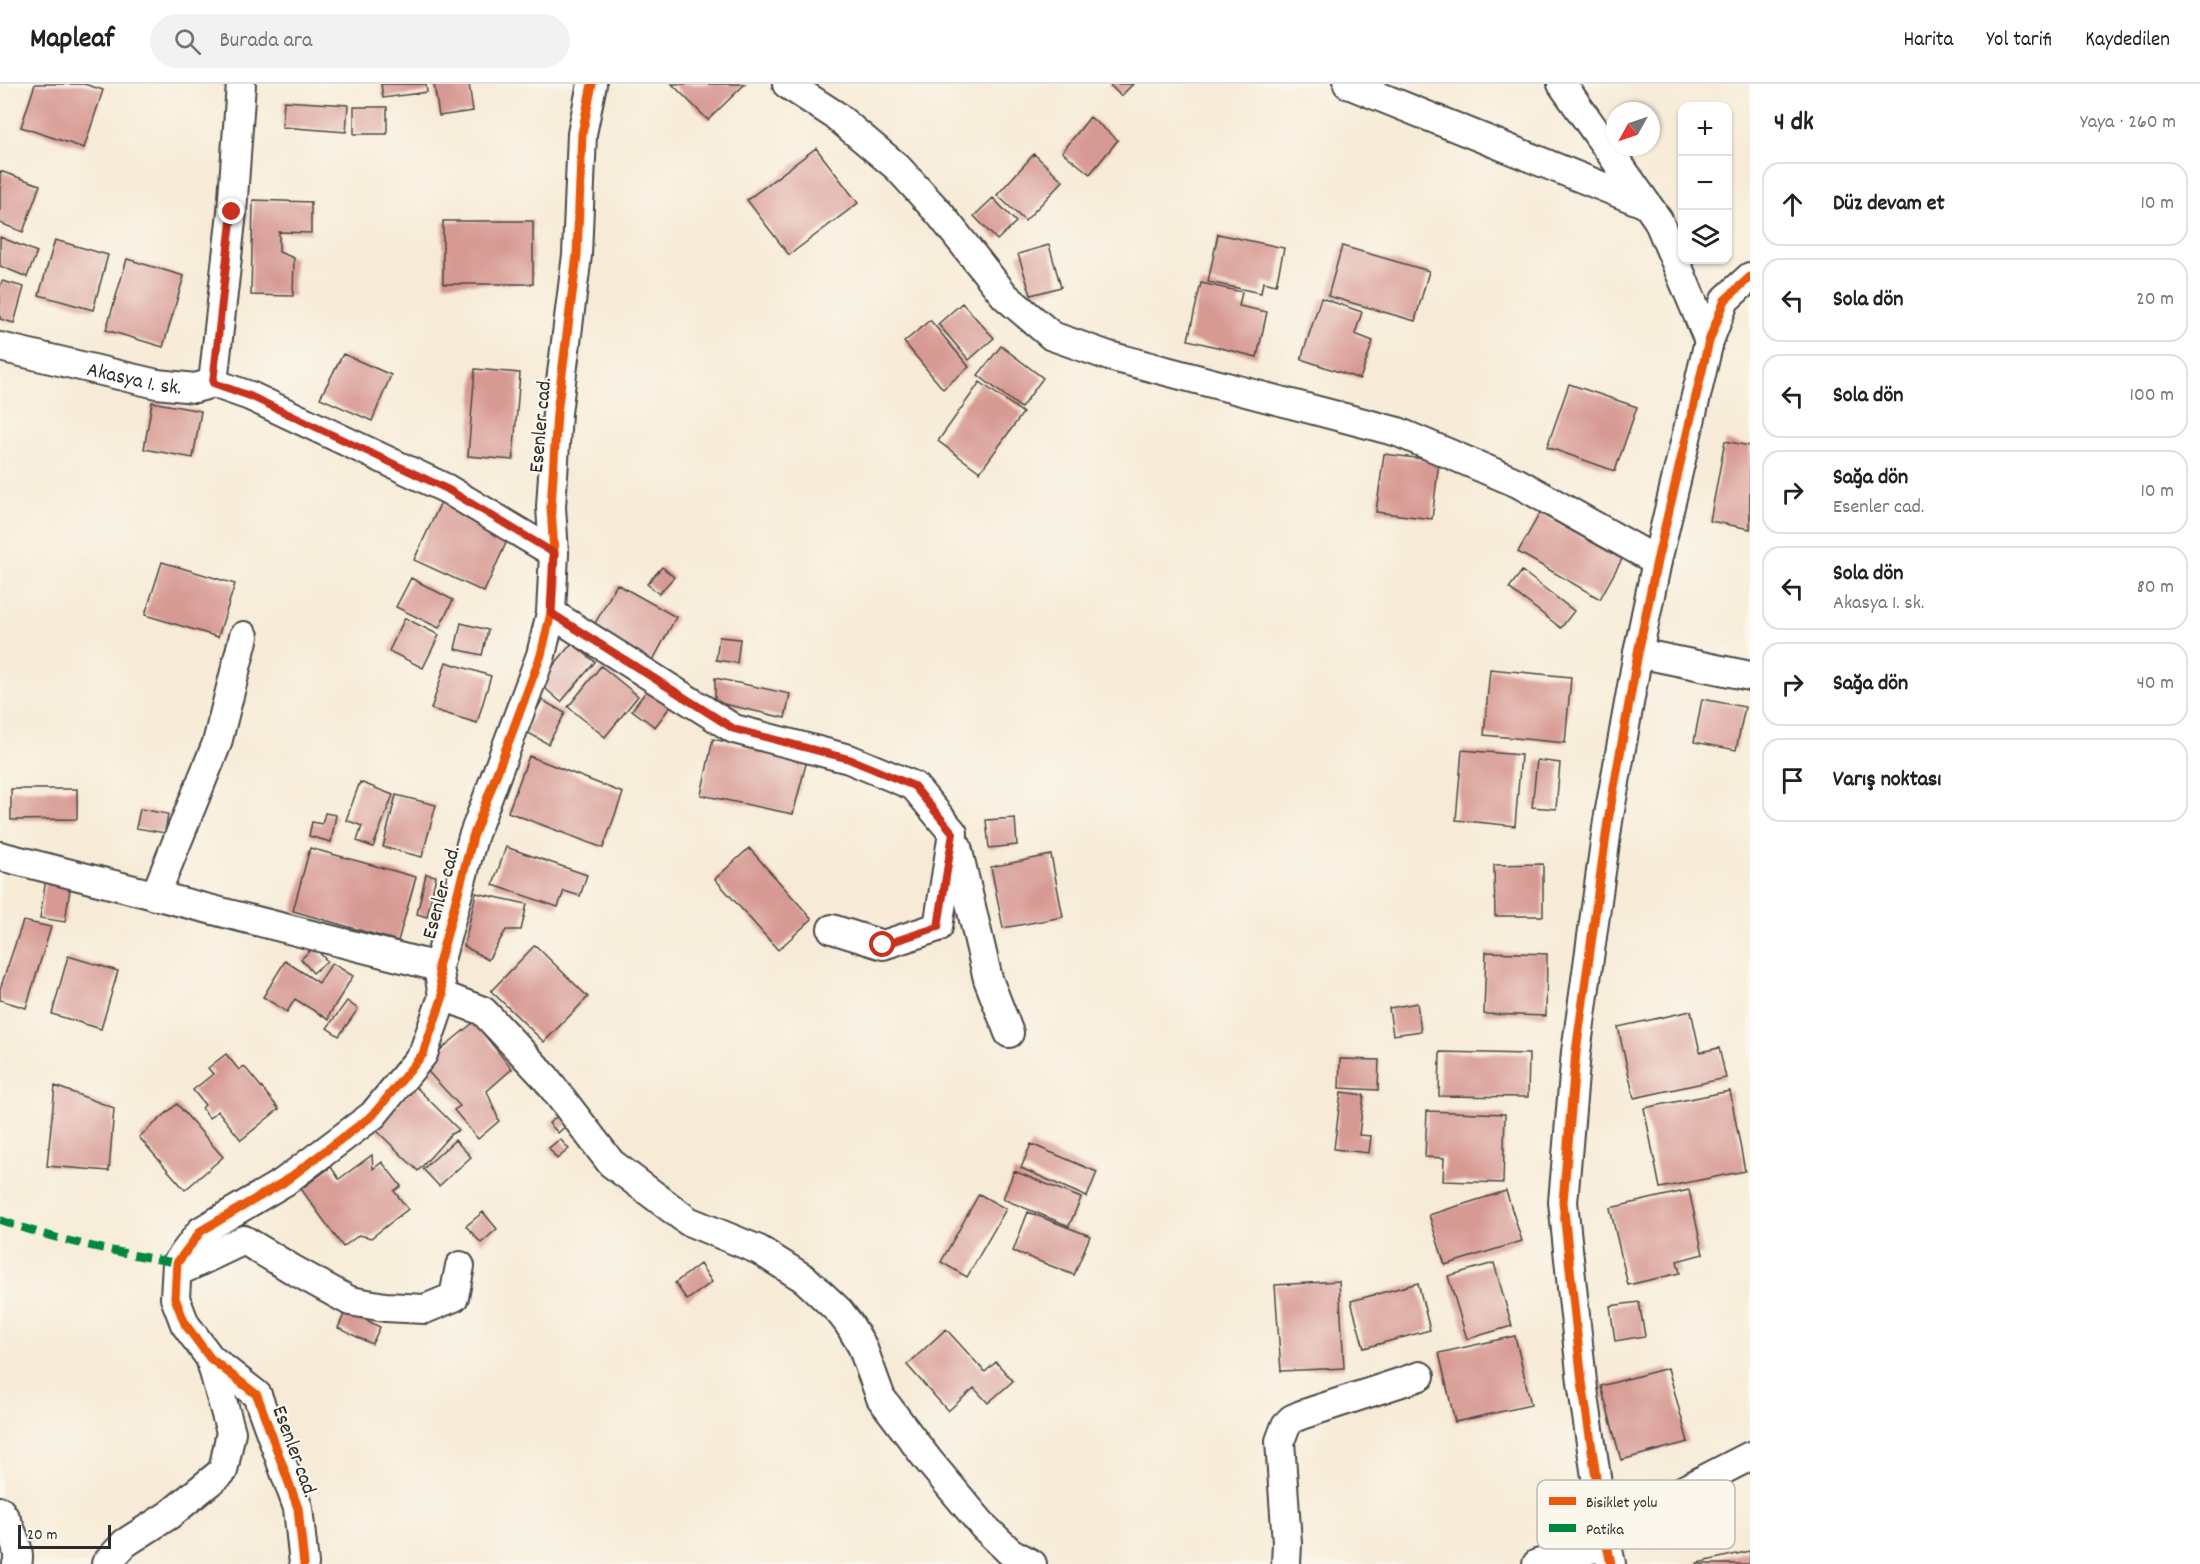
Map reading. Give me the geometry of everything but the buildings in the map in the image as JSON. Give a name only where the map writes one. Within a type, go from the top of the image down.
[{"type":"street","points":[[213,383],[232,212],[242,84]]},
{"type":"street","name":"Esenler cad.","points":[[304,1564],[298,1508],[257,1395],[210,1358],[184,1324],[175,1298],[177,1263],[201,1231],[284,1182],[373,1115],[423,1054],[442,996],[438,967],[473,837],[541,655],[551,613],[554,553],[551,507],[557,414],[577,255],[582,134],[592,84]]},
{"type":"street","points":[[787,84],[835,115],[897,167],[940,214],[1005,296],[1052,336],[1109,356],[1398,432],[1518,483],[1657,561]]},
{"type":"street","points":[[1348,84],[1646,204]]},
{"type":"street","points":[[1562,84],[1658,220],[1708,341]]},
{"type":"street","points":[[1597,1480],[1582,1382],[1563,1202],[1577,1040],[1608,821],[1657,561],[1708,341],[1725,300],[1750,277]]},
{"type":"street","name":"Akasya 1. sk.","points":[[0,346],[156,384],[195,388],[213,383],[250,396],[447,489],[554,553]]},
{"type":"street","points":[[551,613],[734,729],[849,759],[914,786],[953,833],[988,979],[1009,1033]]},
{"type":"street","points":[[155,896],[218,743],[244,636]]},
{"type":"street","points":[[1638,653],[1750,676]]},
{"type":"street","points":[[832,929],[883,945],[938,927],[953,833]]},
{"type":"street","points":[[0,856],[438,967]]},
{"type":"street","points":[[442,996],[483,1011],[545,1077],[611,1163],[688,1221],[759,1250],[805,1279],[839,1311],[862,1346],[881,1398],[928,1460],[984,1527],[1011,1552],[1032,1564]]},
{"type":"street","points":[[177,1272],[244,1240],[350,1301],[385,1307],[425,1309],[454,1297],[460,1266]]},
{"type":"street","points":[[106,1564],[125,1542],[169,1515],[224,1471],[231,1431],[210,1358]]},
{"type":"street","points":[[1286,1564],[1287,1543],[1280,1441],[1286,1425],[1301,1415],[1420,1376]]},
{"type":"street","points":[[1712,1480],[1750,1456]]},
{"type":"street","points":[[0,1511],[7,1520],[20,1558],[17,1564]]},
{"type":"street","points":[[1537,1564],[1599,1549]]},
{"type":"marked path","points":[[0,1220],[66,1240],[177,1263]]},
{"type":"cycle path","points":[[304,1564],[298,1508],[257,1395],[210,1358],[185,1324],[175,1298],[177,1263],[201,1231],[284,1182],[373,1115],[423,1054],[443,996],[438,967],[473,837],[541,655],[551,613],[554,553],[551,507],[557,413],[577,255],[582,134],[592,84]]},
{"type":"cycle path","points":[[1596,1480],[1582,1382],[1563,1202],[1576,1052],[1608,821],[1657,561],[1709,341],[1725,300],[1750,277]]},
{"type":"cycle path","points":[[1608,1549],[1611,1564]]},
{"type":"route","points":[[232,212],[213,383],[250,396],[447,489],[554,553],[551,613],[734,729],[849,759],[914,786],[953,833],[938,927],[883,945]]}]
